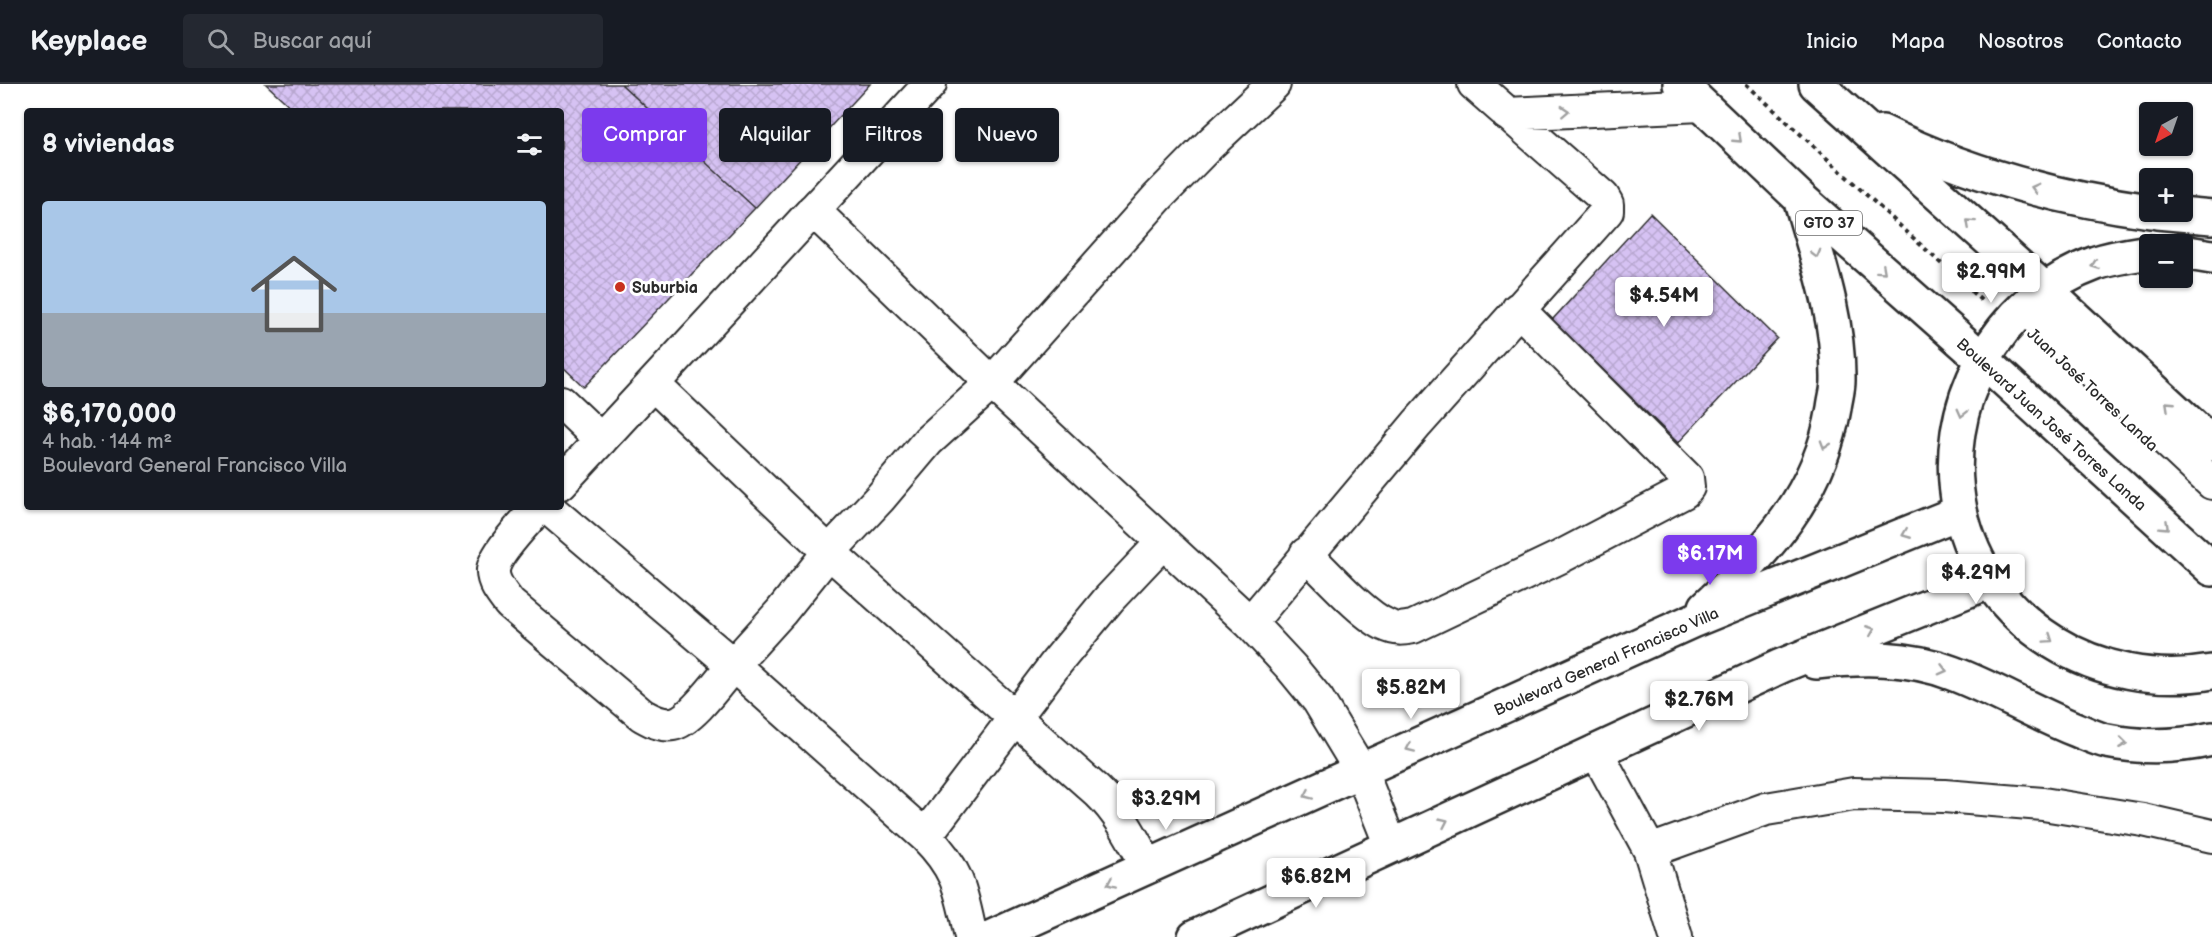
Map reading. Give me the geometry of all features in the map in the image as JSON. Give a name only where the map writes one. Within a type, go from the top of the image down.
[{"type":"main road","points":[[1816,84],[1851,117],[2025,307],[2212,444]]},
{"type":"main road","name":"Boulevard Juan José Torres Landa","points":[[1691,94],[1800,198],[1982,359],[2212,569]]},
{"type":"main road","points":[[1851,117],[1909,144],[2009,181],[2091,201],[2139,208]]},
{"type":"main road","points":[[1692,621],[1765,549],[1786,521],[1805,492],[1820,462],[1832,424],[1838,382],[1835,338],[1828,300],[1800,198]]},
{"type":"main road","points":[[2193,215],[2212,217]]},
{"type":"main road","points":[[2139,254],[2096,263],[2070,275],[2025,307],[1982,359],[1969,387],[1960,417],[1956,480],[1960,512],[1972,547],[1991,581],[2006,602],[2044,637],[2090,662],[2115,670],[2149,675],[2192,675],[2212,672]]},
{"type":"main road","points":[[2193,254],[2212,257]]},
{"type":"main road","name":"Boulevard General Francisco Villa","points":[[992,937],[1692,621],[1960,512]]},
{"type":"main road","points":[[1195,937],[1781,666],[1991,581]]},
{"type":"main road","points":[[1781,666],[1872,658],[1908,662],[1950,672],[1995,691],[2054,721],[2105,741],[2154,747],[2212,739]]},
{"type":"lane","points":[[564,480],[930,84]]},
{"type":"lane","points":[[536,510],[501,552],[493,570],[498,588],[510,604],[642,715],[657,723],[674,724],[688,717],[781,612],[829,552],[880,498],[928,441],[992,383],[1158,197],[1274,84]]},
{"type":"lane","points":[[1250,623],[1417,424],[1607,211],[1607,204],[1603,197],[1474,84]]},
{"type":"lane","points":[[1507,114],[1691,94]]},
{"type":"lane","points":[[813,210],[992,383],[1250,623],[1291,666],[1318,699],[1361,771],[1391,846]]},
{"type":"lane","points":[[2025,307],[2212,483]]},
{"type":"lane","points":[[1306,554],[1372,616],[1386,626],[1400,630],[1413,627],[1560,557],[1684,492],[1688,487],[1687,478],[1518,309]]},
{"type":"lane","points":[[652,384],[829,552],[1112,805],[1148,867]]},
{"type":"lane","points":[[564,405],[601,440]]},
{"type":"lane","points":[[551,510],[734,665],[925,836],[943,855],[955,875],[971,937]]},
{"type":"lane","points":[[925,836],[1057,662],[1102,608],[1162,543]]},
{"type":"lane","points":[[1596,752],[1650,851],[1676,937]]},
{"type":"lane","points":[[1650,851],[1766,809],[1854,794],[1944,796],[2043,804],[2144,820],[2212,836]]},
{"type":"path","name":"Juan José Torres Landa","points":[[1746,84],[2025,307]]},
{"type":"building","name":"Suburbia","points":[[266,84],[621,84],[647,108],[582,108],[582,162],[705,162],[755,208],[584,387],[564,368],[564,108],[292,108]]},
{"type":"building","points":[[621,84],[870,84],[848,108],[843,108],[843,113],[831,126],[831,108],[719,108],[719,162],[798,162],[755,208],[705,162],[707,108],[647,108]]},
{"type":"building","points":[[1650,213],[1777,338],[1678,443],[1552,320]]},
{"type":"place","name":"Suburbia","points":[[620,287]]}]
